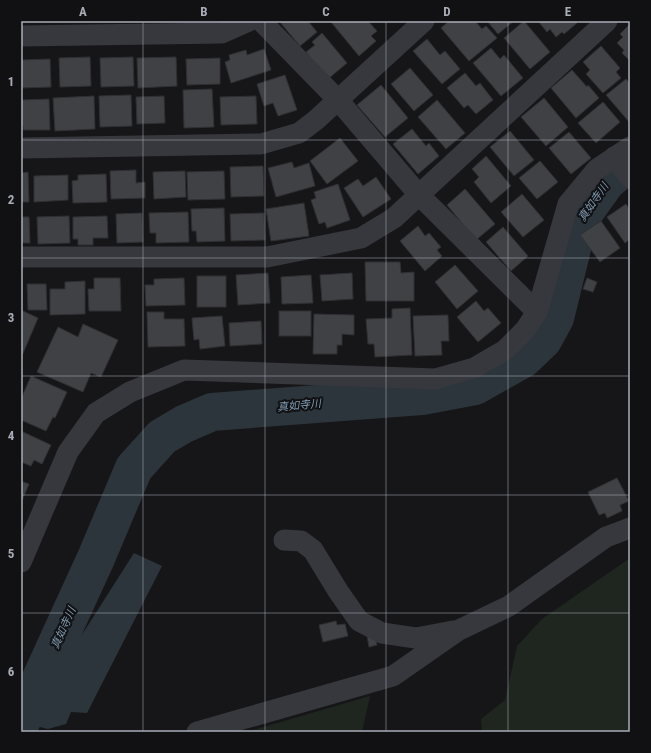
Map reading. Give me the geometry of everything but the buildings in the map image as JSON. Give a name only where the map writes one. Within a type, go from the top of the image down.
[{"type":"street","points":[[21,36],[222,33],[249,21]]},
{"type":"street","points":[[261,21],[338,100],[419,195],[537,312]]},
{"type":"street","points":[[21,148],[261,144],[299,133],[316,120],[424,21]]},
{"type":"street","points":[[21,257],[267,257],[361,238],[394,218],[608,21]]},
{"type":"street","points":[[21,562],[68,452],[96,413],[130,392],[184,370],[435,379],[474,368],[505,350],[525,330],[537,312],[568,204],[596,169],[622,152],[630,178]]},
{"type":"street","points":[[197,732],[393,676],[459,630],[509,606],[606,537],[630,528]]},
{"type":"street","points":[[284,540],[301,541],[313,550],[338,591],[359,621],[376,630],[382,633],[416,638],[459,630]]},
{"type":"shaded area","points":[[134,553],[162,566],[87,713],[71,712],[66,724],[48,729],[36,726],[69,655]]},
{"type":"shaded area","points":[[630,558],[630,732],[482,732],[481,719],[505,700],[517,646],[542,619]]},
{"type":"shaded area","points":[[370,696],[362,732],[246,732]]},
{"type":"waterway","name":"真如寺川","points":[[21,722],[96,558],[134,468],[162,437],[184,424],[212,412],[422,396],[475,386],[523,359],[543,340],[555,318],[579,220],[607,181],[630,162]]}]
